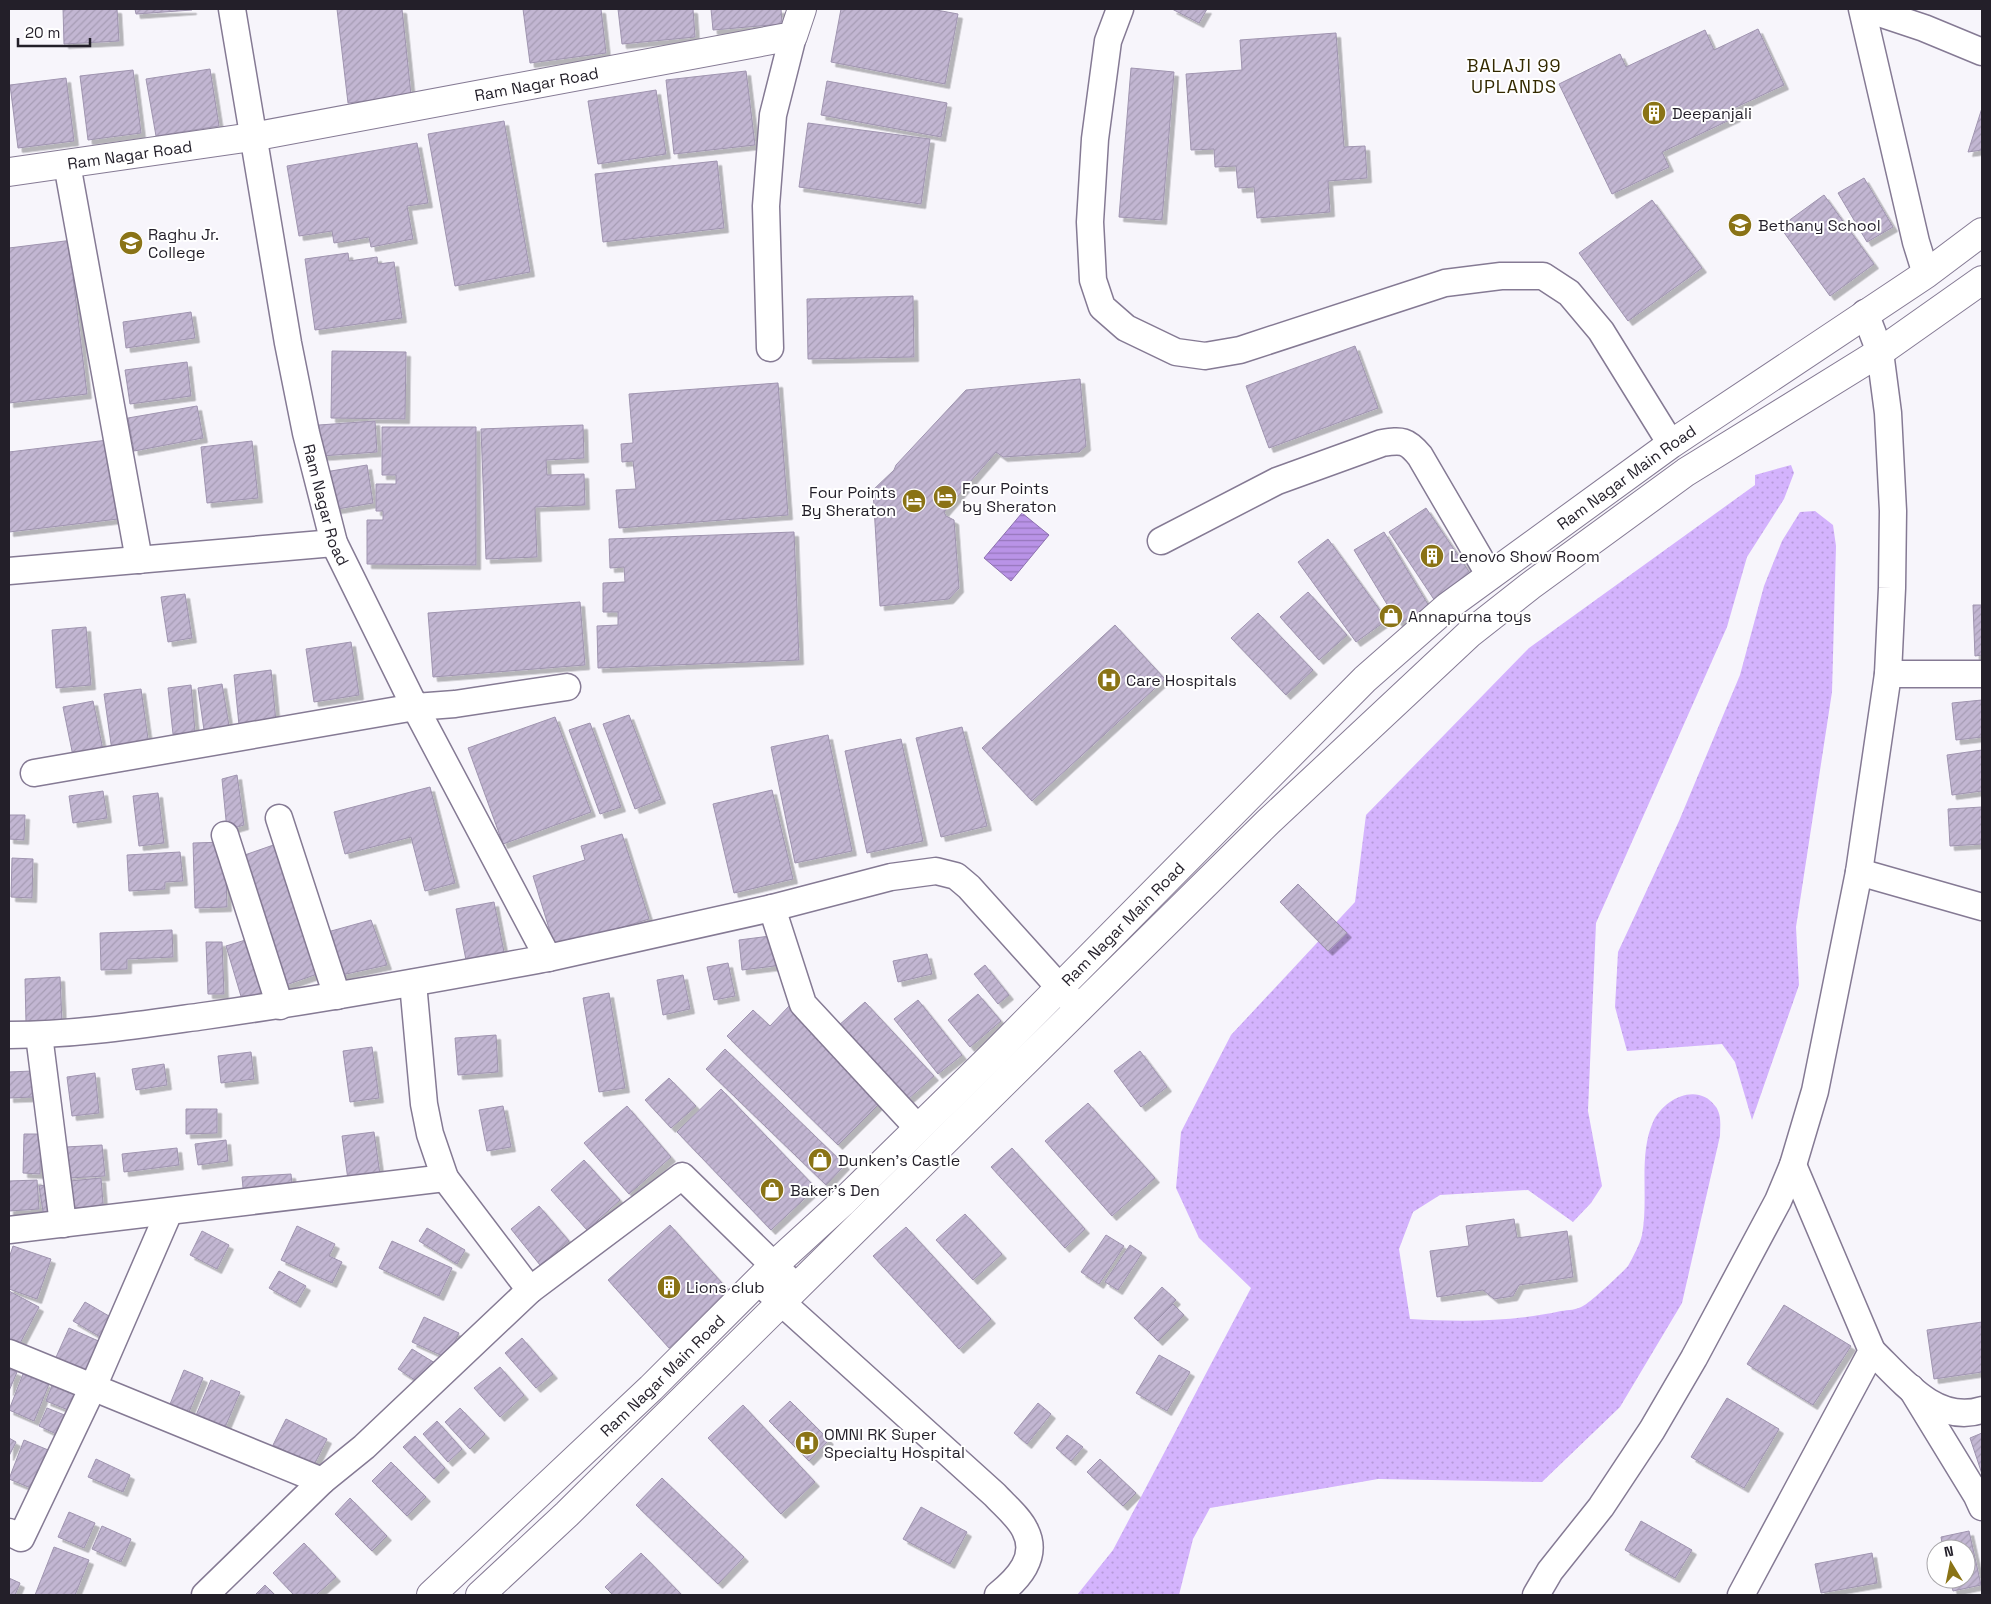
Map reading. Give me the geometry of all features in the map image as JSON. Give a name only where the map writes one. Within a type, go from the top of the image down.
[{"type":"main road","points":[[793,36],[802,9]]},
{"type":"main road","name":"Ram Nagar Road","points":[[9,172],[252,137],[793,36]]},
{"type":"main road","name":"Ram Nagar Main Road","points":[[431,1595],[630,1408],[766,1274],[842,1203],[1365,679],[1448,606],[1670,444],[1926,274],[1982,232]]},
{"type":"main road","points":[[480,1595],[567,1514],[1268,822],[1469,634],[1530,586],[1686,472],[1880,352],[1982,280]]},
{"type":"street","name":"Ram Nagar Road","points":[[232,9],[252,137],[290,352],[306,433],[334,543],[415,706],[548,958]]},
{"type":"street","points":[[1120,9],[1108,41],[1095,139],[1090,222],[1093,280],[1102,307],[1126,328],[1176,352],[1205,356],[1240,350],[1445,283],[1500,276],[1543,276],[1569,293],[1601,332],[1670,444]]},
{"type":"street","points":[[1862,9],[1916,242],[1926,274]]},
{"type":"street","points":[[1867,9],[1922,18],[1982,52]]},
{"type":"street","points":[[770,348],[767,197],[773,115],[793,36]]},
{"type":"street","points":[[67,164],[139,560]]},
{"type":"street","points":[[1536,1595],[1550,1571],[1601,1506],[1673,1396],[1774,1209],[1793,1165],[1815,1091],[1859,872],[1888,674],[1893,511],[1888,413],[1880,352],[1865,313]]},
{"type":"street","points":[[1161,541],[1277,481],[1382,443],[1398,441],[1410,444],[1420,456],[1490,576]]},
{"type":"street","points":[[9,571],[334,543]]},
{"type":"street","points":[[1888,674],[1982,674]]},
{"type":"street","points":[[34,773],[415,706],[455,704],[567,687]]},
{"type":"street","points":[[279,818],[337,996]]},
{"type":"street","points":[[225,835],[280,1006]]},
{"type":"street","points":[[9,1035],[38,1035],[102,1030],[280,1006],[413,983],[548,958],[772,908],[891,877],[936,871],[956,876],[969,888],[1058,988],[1080,1009]]},
{"type":"street","points":[[1859,872],[1982,908]]},
{"type":"street","points":[[772,908],[803,1004],[917,1128]]},
{"type":"street","points":[[413,983],[424,1104],[430,1134],[445,1178],[481,1228],[530,1290]]},
{"type":"street","points":[[38,1035],[63,1224]]},
{"type":"street","points":[[1793,1165],[1872,1351],[1910,1388],[1931,1405],[1955,1412],[1982,1410]]},
{"type":"street","points":[[205,1595],[322,1482],[364,1447],[530,1290],[682,1176],[766,1274],[995,1495],[1025,1529],[1031,1547],[1028,1561],[1011,1585],[998,1595]]},
{"type":"street","points":[[9,1230],[445,1178]]},
{"type":"street","points":[[9,1532],[21,1538],[93,1387],[169,1212]]},
{"type":"street","points":[[1741,1595],[1872,1351]]},
{"type":"street","points":[[9,1353],[322,1482]]},
{"type":"street","points":[[1910,1388],[1978,1496],[1982,1507]]},
{"type":"shaded area","points":[[1791,465],[1794,473],[1784,499],[1747,557],[1727,627],[1596,923],[1588,1111],[1602,1186],[1591,1203],[1573,1222],[1528,1190],[1440,1195],[1413,1212],[1399,1249],[1410,1319],[1467,1321],[1505,1319],[1543,1315],[1581,1307],[1587,1304],[1628,1266],[1640,1242],[1645,1207],[1646,1149],[1653,1122],[1665,1106],[1682,1096],[1700,1095],[1709,1099],[1719,1114],[1720,1136],[1682,1303],[1620,1407],[1542,1482],[1378,1479],[1210,1508],[1193,1539],[1179,1595],[1077,1595],[1113,1550],[1251,1288],[1199,1238],[1176,1188],[1181,1132],[1231,1035],[1355,902],[1366,815],[1529,648],[1755,485],[1755,475]]},
{"type":"shaded area","points":[[1815,511],[1833,525],[1836,546],[1832,692],[1796,927],[1799,985],[1752,1120],[1735,1062],[1722,1044],[1627,1051],[1615,1007],[1618,952],[1679,821],[1740,675],[1764,586],[1782,541],[1800,512]]},
{"type":"shaded area","points":[[1022,513],[1049,535],[1011,581],[984,558]]},
{"type":"building","points":[[63,9],[117,9],[119,41],[64,44]]},
{"type":"building","points":[[135,9],[192,9],[192,10],[136,14]]},
{"type":"building","points":[[337,9],[402,9],[411,95],[348,103]]},
{"type":"building","points":[[523,9],[601,9],[606,53],[530,63]]},
{"type":"building","points":[[618,9],[693,9],[695,37],[622,44]]},
{"type":"building","points":[[711,9],[781,9],[782,24],[713,30]]},
{"type":"building","points":[[841,9],[931,9],[958,14],[945,84],[831,62]]},
{"type":"building","points":[[1172,9],[1207,9],[1199,23]]},
{"type":"building","name":"Deepanjali","points":[[1758,29],[1784,85],[1732,109],[1736,117],[1662,152],[1669,167],[1612,194],[1559,84],[1620,54],[1626,67],[1705,30],[1714,50]]},
{"type":"building","points":[[1336,33],[1344,147],[1365,146],[1367,178],[1328,181],[1330,212],[1257,218],[1254,187],[1238,188],[1236,166],[1215,167],[1214,149],[1191,150],[1186,74],[1242,70],[1240,40]]},
{"type":"building","points":[[1131,68],[1174,72],[1162,220],[1119,217]]},
{"type":"building","points":[[210,69],[219,126],[156,136],[146,79]]},
{"type":"building","points":[[133,70],[141,133],[88,140],[80,76]]},
{"type":"building","points":[[746,71],[755,145],[674,154],[666,80]]},
{"type":"building","points":[[66,78],[74,141],[18,148],[10,85]]},
{"type":"building","points":[[827,81],[947,103],[941,137],[821,115]]},
{"type":"building","points":[[656,90],[666,154],[598,164],[588,101]]},
{"type":"building","points":[[1982,108],[1982,150],[1968,152]]},
{"type":"building","points":[[504,121],[530,272],[455,286],[428,134]]},
{"type":"building","points":[[808,123],[930,139],[921,204],[799,187]]},
{"type":"building","points":[[417,143],[428,203],[407,206],[413,239],[371,247],[369,237],[334,243],[332,231],[299,236],[287,166]]},
{"type":"building","points":[[717,161],[724,228],[603,242],[595,174]]},
{"type":"building","points":[[1864,178],[1893,227],[1867,242],[1838,193]]},
{"type":"building","points":[[1824,195],[1874,264],[1830,296],[1780,227]]},
{"type":"building","points":[[1652,200],[1702,268],[1628,321],[1579,253]]},
{"type":"building","points":[[73,240],[78,277],[73,277],[87,394],[9,403],[9,248]]},
{"type":"building","points":[[348,253],[349,261],[377,257],[378,264],[394,262],[402,318],[315,330],[305,259]]},
{"type":"building","points":[[913,296],[914,357],[808,359],[807,299]]},
{"type":"building","points":[[191,312],[195,338],[126,348],[123,322]]},
{"type":"building","points":[[1355,346],[1378,408],[1269,448],[1246,386]]},
{"type":"building","points":[[332,351],[406,352],[405,419],[331,418]]},
{"type":"building","points":[[187,362],[191,396],[130,404],[125,370]]},
{"type":"building","name":"Four Points By Sheraton","points":[[1080,379],[1086,446],[1079,452],[1003,457],[996,452],[944,512],[946,516],[954,520],[959,588],[949,599],[880,606],[873,490],[894,470],[896,465],[966,390]]},
{"type":"building","points":[[778,383],[788,515],[619,528],[616,490],[636,489],[633,461],[622,462],[621,444],[633,443],[629,394]]},
{"type":"building","points":[[197,406],[203,438],[134,451],[128,418]]},
{"type":"building","points":[[375,421],[377,452],[321,456],[319,425]]},
{"type":"building","points":[[583,425],[584,458],[546,460],[547,475],[584,474],[585,505],[535,507],[537,557],[486,559],[481,429]]},
{"type":"building","points":[[382,427],[476,427],[476,565],[367,564],[367,520],[383,520],[383,511],[376,511],[376,484],[396,484],[396,475],[382,475]]},
{"type":"building","points":[[108,440],[118,519],[9,532],[9,452]]},
{"type":"building","points":[[252,441],[258,498],[207,503],[201,447]]},
{"type":"building","points":[[367,465],[373,503],[331,510],[325,472]]},
{"type":"building","name":"Lenovo Show Room","points":[[1426,508],[1474,579],[1437,604],[1389,532]]},
{"type":"building","points":[[794,532],[799,660],[598,668],[597,626],[618,625],[618,612],[603,612],[603,583],[625,582],[624,567],[610,568],[609,539]]},
{"type":"building","points":[[1384,532],[1429,606],[1399,624],[1354,550]]},
{"type":"building","points":[[1328,539],[1387,620],[1356,642],[1298,562]]},
{"type":"building","points":[[1308,592],[1347,635],[1319,660],[1280,617]]},
{"type":"building","points":[[185,594],[192,638],[168,642],[161,597]]},
{"type":"building","points":[[580,602],[585,665],[433,677],[428,613]]},
{"type":"building","points":[[1973,605],[1982,605],[1982,655],[1975,656]]},
{"type":"building","points":[[1258,613],[1313,670],[1286,695],[1231,638]]},
{"type":"building","points":[[1115,625],[1165,679],[1032,801],[982,748]]},
{"type":"building","points":[[86,627],[91,685],[56,688],[52,630]]},
{"type":"building","points":[[351,642],[359,695],[314,702],[306,649]]},
{"type":"building","points":[[271,670],[276,722],[239,725],[234,675]]},
{"type":"building","points":[[222,684],[229,726],[204,730],[198,688]]},
{"type":"building","points":[[191,685],[195,732],[173,734],[168,688]]},
{"type":"building","points":[[141,689],[149,746],[112,751],[104,694]]},
{"type":"building","points":[[1982,700],[1982,737],[1956,740],[1952,703]]},
{"type":"building","points":[[93,701],[103,750],[73,756],[63,707]]},
{"type":"building","points":[[629,715],[661,799],[635,809],[603,724]]},
{"type":"building","points":[[555,717],[591,812],[503,844],[468,748]]},
{"type":"building","points":[[590,723],[621,807],[600,814],[569,730]]},
{"type":"building","points":[[962,727],[987,826],[941,837],[916,738]]},
{"type":"building","points":[[828,735],[852,851],[795,863],[771,747]]},
{"type":"building","points":[[901,739],[923,841],[867,853],[845,751]]},
{"type":"building","points":[[1982,750],[1982,791],[1952,795],[1947,755]]},
{"type":"building","points":[[237,775],[244,825],[227,830],[222,779]]},
{"type":"building","points":[[430,787],[455,883],[425,891],[411,837],[345,854],[334,812]]},
{"type":"building","points":[[772,790],[793,879],[734,893],[713,804]]},
{"type":"building","points":[[103,791],[107,818],[73,823],[69,796]]},
{"type":"building","points":[[158,793],[164,843],[139,846],[133,796]]},
{"type":"building","points":[[1982,807],[1982,844],[1950,846],[1948,809]]},
{"type":"building","points":[[9,815],[25,815],[24,840],[9,839]]},
{"type":"building","points":[[622,834],[649,919],[555,948],[533,876],[585,860],[581,846]]},
{"type":"building","points":[[225,842],[227,907],[195,908],[193,843]]},
{"type":"building","points":[[282,842],[326,971],[283,986],[239,857]]},
{"type":"building","points":[[180,852],[183,881],[165,882],[165,889],[129,891],[127,855]]},
{"type":"building","points":[[12,858],[33,859],[32,898],[11,897]]},
{"type":"building","points":[[1298,884],[1347,933],[1328,951],[1280,902]]},
{"type":"building","points":[[494,902],[504,952],[466,960],[456,909]]},
{"type":"building","points":[[371,920],[387,965],[337,976],[324,933]]},
{"type":"building","points":[[172,930],[173,957],[127,959],[127,969],[101,970],[100,933]]},
{"type":"building","points":[[778,935],[783,965],[742,970],[739,940]]},
{"type":"building","points":[[252,938],[270,995],[243,1003],[226,946]]},
{"type":"building","points":[[206,942],[222,942],[224,994],[208,994]]},
{"type":"building","points":[[927,954],[932,974],[898,982],[893,961]]},
{"type":"building","points":[[728,963],[735,996],[714,1000],[707,967]]},
{"type":"building","points":[[985,965],[1009,995],[998,1004],[974,974]]},
{"type":"building","points":[[683,975],[690,1009],[663,1015],[657,980]]},
{"type":"building","points":[[60,977],[62,1022],[26,1023],[25,979]]},
{"type":"building","points":[[609,993],[625,1088],[599,1092],[583,998]]},
{"type":"building","points":[[978,994],[1001,1021],[970,1047],[948,1020]]},
{"type":"building","points":[[918,1000],[962,1055],[938,1074],[894,1019]]},
{"type":"building","points":[[865,1002],[934,1076],[907,1100],[838,1026]]},
{"type":"building","points":[[790,1005],[885,1098],[838,1145],[727,1036],[753,1010],[770,1026]]},
{"type":"building","points":[[496,1035],[498,1072],[458,1075],[455,1038]]},
{"type":"building","points":[[372,1047],[379,1098],[350,1102],[343,1051]]},
{"type":"building","points":[[725,1049],[845,1165],[826,1185],[706,1069]]},
{"type":"building","points":[[1140,1051],[1167,1087],[1141,1107],[1114,1071]]},
{"type":"building","points":[[251,1052],[254,1079],[221,1083],[218,1056]]},
{"type":"building","points":[[164,1064],[167,1085],[136,1090],[132,1069]]},
{"type":"building","points":[[32,1071],[33,1097],[9,1098],[9,1072]]},
{"type":"building","points":[[95,1073],[99,1113],[72,1116],[67,1077]]},
{"type":"building","points":[[669,1078],[696,1106],[671,1128],[645,1100]]},
{"type":"building","points":[[721,1089],[816,1188],[771,1230],[677,1132]]},
{"type":"building","points":[[1088,1103],[1155,1178],[1112,1216],[1045,1141]]},
{"type":"building","points":[[503,1106],[511,1147],[487,1151],[479,1110]]},
{"type":"building","points":[[627,1106],[671,1157],[629,1194],[584,1143]]},
{"type":"building","points":[[186,1109],[217,1109],[217,1133],[186,1134]]},
{"type":"building","points":[[374,1132],[381,1182],[349,1187],[342,1136]]},
{"type":"building","points":[[24,1134],[41,1134],[40,1174],[23,1173]]},
{"type":"building","points":[[226,1140],[228,1161],[198,1165],[195,1144]]},
{"type":"building","points":[[102,1145],[105,1176],[68,1178],[66,1147]]},
{"type":"building","points":[[177,1148],[179,1165],[124,1172],[122,1154]]},
{"type":"building","points":[[1012,1148],[1085,1229],[1065,1248],[991,1167]]},
{"type":"building","points":[[584,1160],[620,1200],[587,1230],[551,1190]]},
{"type":"building","points":[[291,1174],[293,1194],[244,1198],[242,1177]]},
{"type":"building","points":[[101,1178],[104,1215],[73,1217],[70,1181]]},
{"type":"building","points":[[37,1180],[39,1209],[9,1211],[9,1181]]},
{"type":"building","points":[[52,1184],[57,1216],[44,1218],[39,1186]]},
{"type":"building","points":[[539,1206],[569,1241],[540,1265],[511,1229]]},
{"type":"building","points":[[965,1214],[1002,1254],[973,1280],[936,1240]]},
{"type":"building","points":[[1514,1219],[1517,1238],[1567,1231],[1573,1277],[1519,1285],[1513,1296],[1494,1299],[1483,1290],[1437,1297],[1430,1251],[1469,1246],[1466,1226]]},
{"type":"building","name":"Lions club","points":[[670,1225],[731,1293],[669,1348],[608,1280]]},
{"type":"building","points":[[297,1226],[335,1244],[329,1256],[342,1262],[332,1283],[281,1260]]},
{"type":"building","points":[[906,1227],[991,1319],[959,1349],[873,1256]]},
{"type":"building","points":[[427,1228],[465,1250],[457,1264],[419,1241]]},
{"type":"building","points":[[202,1231],[229,1245],[217,1269],[190,1255]]},
{"type":"building","points":[[1106,1235],[1124,1246],[1099,1284],[1081,1272]]},
{"type":"building","points":[[392,1241],[452,1268],[439,1296],[379,1268]]},
{"type":"building","points":[[1130,1245],[1142,1253],[1118,1290],[1105,1282]]},
{"type":"building","points":[[13,1246],[51,1259],[37,1299],[9,1289],[9,1258]]},
{"type":"building","points":[[279,1271],[306,1286],[296,1303],[269,1288]]},
{"type":"building","points":[[1162,1287],[1176,1300],[1147,1330],[1134,1318]]},
{"type":"building","points":[[9,1291],[39,1307],[16,1351],[9,1347]]},
{"type":"building","points":[[85,1302],[114,1319],[102,1338],[73,1321]]},
{"type":"building","points":[[1173,1304],[1184,1315],[1158,1341],[1147,1330]]},
{"type":"building","points":[[1784,1305],[1851,1346],[1813,1405],[1747,1364]]},
{"type":"building","points":[[424,1317],[459,1333],[447,1358],[412,1342]]},
{"type":"building","points":[[1982,1322],[1982,1372],[1934,1379],[1927,1330]]},
{"type":"building","points":[[69,1328],[103,1343],[88,1379],[53,1364]]},
{"type":"building","points":[[522,1338],[553,1374],[536,1388],[505,1353]]},
{"type":"building","points":[[412,1349],[435,1363],[421,1384],[398,1369]]},
{"type":"building","points":[[1159,1355],[1190,1372],[1167,1411],[1136,1393]]},
{"type":"building","points":[[500,1367],[524,1395],[500,1417],[474,1388]]},
{"type":"building","points":[[9,1369],[17,1372],[9,1391]]},
{"type":"building","points":[[184,1370],[203,1378],[187,1417],[168,1409]]},
{"type":"building","points":[[23,1374],[49,1384],[34,1421],[9,1410]]},
{"type":"building","points":[[211,1380],[240,1392],[223,1432],[194,1420]]},
{"type":"building","points":[[53,1383],[85,1396],[78,1414],[46,1401]]},
{"type":"building","points":[[1727,1398],[1779,1429],[1744,1488],[1691,1457]]},
{"type":"building","points":[[790,1401],[829,1440],[809,1461],[769,1421]]},
{"type":"building","points":[[1038,1403],[1051,1414],[1027,1444],[1014,1433]]},
{"type":"building","points":[[743,1405],[815,1482],[781,1514],[708,1438]]},
{"type":"building","points":[[47,1408],[72,1418],[65,1438],[39,1426]]},
{"type":"building","points":[[460,1408],[485,1434],[470,1449],[445,1422]]},
{"type":"building","points":[[286,1419],[327,1439],[314,1465],[273,1445]]},
{"type":"building","points":[[437,1421],[462,1449],[448,1462],[423,1434]]},
{"type":"building","points":[[1982,1433],[1982,1474],[1970,1438]]},
{"type":"building","points":[[1067,1435],[1083,1447],[1071,1461],[1056,1448]]},
{"type":"building","points":[[415,1436],[445,1468],[434,1479],[403,1447]]},
{"type":"building","points":[[9,1438],[16,1442],[9,1456]]},
{"type":"building","points":[[24,1440],[53,1452],[38,1491],[9,1479]]},
{"type":"building","points":[[96,1459],[130,1475],[123,1492],[88,1477]]},
{"type":"building","points":[[1100,1459],[1136,1493],[1123,1506],[1087,1472]]},
{"type":"building","points":[[391,1462],[426,1497],[407,1516],[372,1481]]},
{"type":"building","points":[[662,1478],[744,1557],[718,1584],[636,1505]]},
{"type":"building","points":[[350,1498],[387,1536],[372,1551],[335,1514]]},
{"type":"building","points":[[921,1507],[967,1532],[950,1564],[903,1539]]},
{"type":"building","points":[[69,1512],[95,1523],[84,1548],[58,1537]]},
{"type":"building","points":[[1641,1521],[1692,1550],[1675,1578],[1625,1550]]},
{"type":"building","points":[[102,1526],[131,1539],[121,1562],[92,1549]]},
{"type":"building","points":[[1969,1531],[1971,1539],[1941,1539],[1941,1537]]},
{"type":"building","points":[[304,1543],[336,1577],[316,1595],[294,1595],[273,1573]]},
{"type":"building","points":[[54,1547],[89,1560],[75,1595],[35,1595]]},
{"type":"building","points":[[641,1553],[682,1595],[613,1595],[605,1587]]},
{"type":"building","points":[[1872,1553],[1877,1583],[1821,1593],[1815,1564]]},
{"type":"building","points":[[1976,1562],[1981,1585],[1976,1586]]},
{"type":"building","points":[[9,1578],[20,1583],[15,1595],[9,1595]]},
{"type":"building","points":[[265,1585],[275,1595],[255,1595]]},
{"type":"place","name":"Deepanjali","points":[[1654,113]]},
{"type":"place","name":"Bethany School","points":[[1740,225]]},
{"type":"place","name":"Raghu Jr. College","points":[[131,243]]},
{"type":"place","name":"Four Points by Sheraton","points":[[945,497]]},
{"type":"place","name":"Four Points By Sheraton","points":[[914,501]]},
{"type":"place","name":"Lenovo Show Room","points":[[1432,556]]},
{"type":"place","name":"Annapurna toys","points":[[1391,616]]},
{"type":"place","name":"Care Hospitals","points":[[1109,680]]},
{"type":"place","name":"Dunken's Castle","points":[[820,1160]]},
{"type":"place","name":"Baker's Den","points":[[772,1190]]},
{"type":"place","name":"Lions club","points":[[669,1287]]},
{"type":"place","name":"OMNI RK Super Specialty Hospital","points":[[807,1443]]},
{"type":"district","name":"BALAJI 99 UPLANDS","points":[[1514,76]]}]
